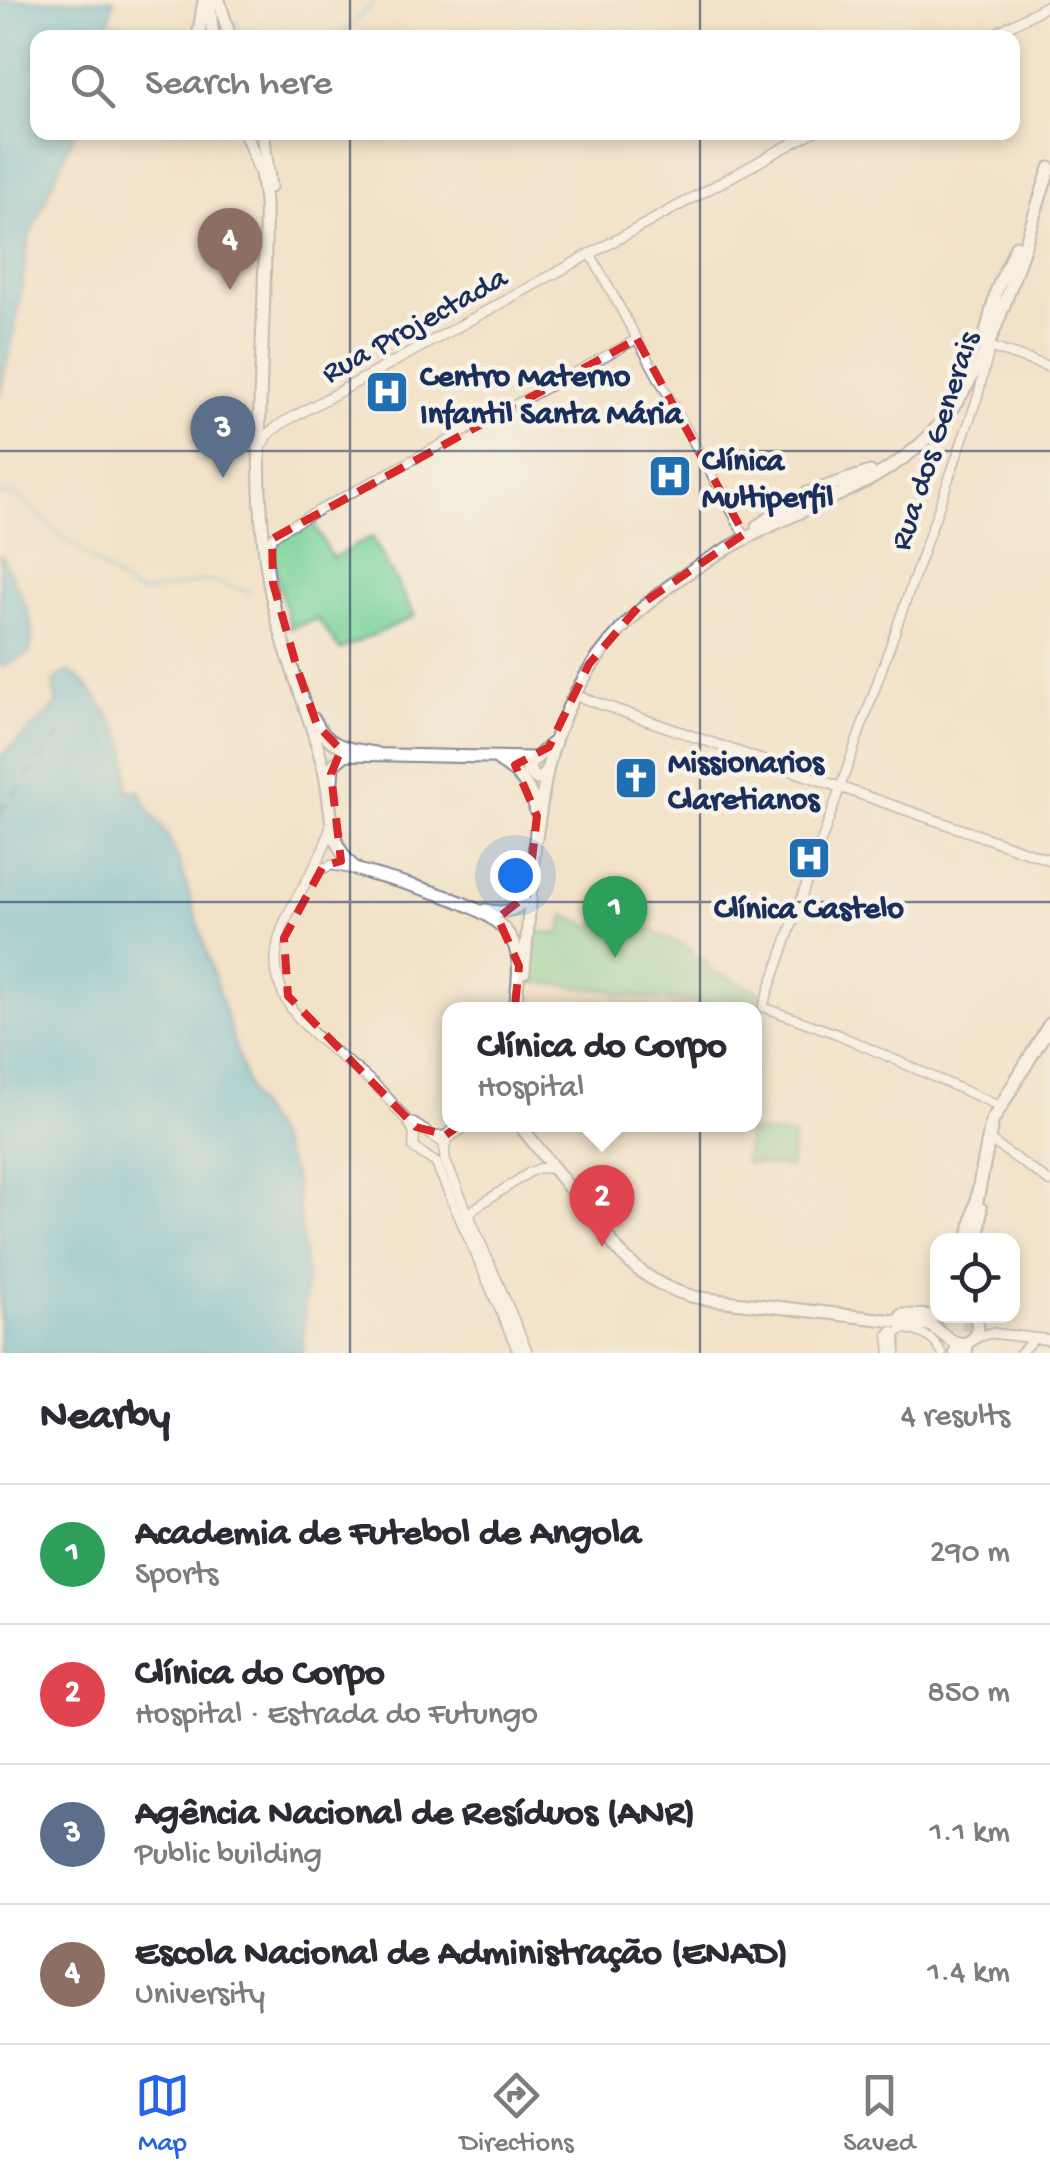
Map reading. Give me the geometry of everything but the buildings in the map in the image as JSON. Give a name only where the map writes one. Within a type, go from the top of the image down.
[{"type":"highway","points":[[978,1209],[986,1144],[999,1106],[1050,1024]]},
{"type":"highway","points":[[973,1233],[990,1141],[1006,1101],[1050,1033]]},
{"type":"main road","points":[[200,30],[206,0]]},
{"type":"main road","points":[[206,0],[212,30]]},
{"type":"main road","points":[[219,0],[228,30]]},
{"type":"main road","points":[[1002,30],[1050,4]]},
{"type":"main road","points":[[240,140],[254,174],[266,226]]},
{"type":"main road","points":[[249,140],[261,174],[266,226],[260,453],[265,553],[276,614],[328,785],[335,839],[344,858],[358,870]]},
{"type":"main road","points":[[264,140],[270,192],[264,443],[268,547],[278,604],[319,729],[336,745],[376,753]]},
{"type":"main road","name":"Rua Projectada","points":[[278,425],[798,140]]},
{"type":"main road","points":[[335,839],[335,761],[346,754],[529,760],[549,753],[584,672],[622,622],[672,578],[750,532],[900,458],[944,416],[976,362],[1050,157]]},
{"type":"main road","points":[[1006,282],[1050,168]]},
{"type":"main road","points":[[855,481],[886,471],[915,450],[959,400],[996,322],[1000,300]]},
{"type":"main road","points":[[978,363],[992,349],[1050,367]]},
{"type":"main road","points":[[265,414],[269,426],[278,425]]},
{"type":"main road","points":[[264,443],[278,425]]},
{"type":"main road","points":[[536,838],[549,753],[574,695],[603,650],[650,600],[692,567],[750,532]]},
{"type":"main road","points":[[574,695],[1050,860]]},
{"type":"main road","points":[[495,759],[516,772],[530,792],[537,816],[518,1002]]},
{"type":"main road","points":[[332,820],[327,844],[279,942],[276,963],[281,990],[299,1020],[382,1089],[413,1130],[416,1151],[430,1158],[441,1172],[518,1353]]},
{"type":"main road","points":[[528,1353],[437,1136],[419,1128],[378,1079],[303,1018],[288,996],[281,974],[282,948],[311,876],[332,865],[471,907],[503,912],[519,906],[528,894],[534,860]]},
{"type":"main road","points":[[471,907],[503,926],[514,945],[517,1002]]},
{"type":"main road","points":[[414,1139],[419,1128]]},
{"type":"main road","points":[[526,1132],[537,1151],[622,1256],[666,1288],[700,1298],[916,1321],[930,1317]]},
{"type":"main road","points":[[528,1132],[624,1253],[659,1280],[710,1296],[885,1314],[916,1321],[936,1328],[961,1350]]},
{"type":"main road","points":[[430,1158],[444,1150]]},
{"type":"main road","points":[[916,1321],[961,1350]]},
{"type":"main road","points":[[942,1323],[944,1336],[961,1350]]},
{"type":"main road","points":[[961,1350],[974,1323]]},
{"type":"main road","points":[[978,1323],[989,1334],[1050,1340]]},
{"type":"main road","points":[[961,1350],[989,1334]]},
{"type":"street","points":[[590,254],[750,532]]},
{"type":"street","name":"Rua dos Generais","points":[[996,322],[976,400],[762,1007],[820,1027],[999,1106]]},
{"type":"street","points":[[268,547],[284,529],[637,339]]},
{"type":"street","points":[[976,400],[978,363]]},
{"type":"street","points":[[959,400],[970,392],[976,400]]},
{"type":"street","points":[[267,525],[275,532],[284,529]]},
{"type":"street","points":[[437,1136],[449,1132]]},
{"type":"street","points":[[444,1150],[448,1139],[458,1132]]},
{"type":"street","points":[[990,1141],[1050,1182]]},
{"type":"street","points":[[530,1172],[537,1151]]},
{"type":"street","points":[[469,1210],[530,1172],[552,1169]]},
{"type":"street","points":[[893,1353],[900,1330],[919,1332],[961,1350]]},
{"type":"street","points":[[1020,1353],[1034,1338]]},
{"type":"highlighted area","points":[[637,339],[744,534],[640,605],[589,664],[549,747],[515,765],[537,816],[528,894],[498,918],[519,966],[508,1075],[499,1096],[446,1135],[416,1127],[288,996],[284,938],[323,866],[341,861],[331,774],[341,750],[317,725],[297,668],[273,583],[272,539]]},
{"type":"green space","points":[[311,519],[332,558],[372,537],[415,616],[340,650],[318,619],[290,628],[272,540]]},
{"type":"green space","points":[[609,903],[662,936],[692,949],[691,955],[708,962],[707,969],[765,994],[762,1002],[683,1002],[529,982],[533,931],[560,934],[565,915],[593,927]]},
{"type":"green space","points":[[748,1132],[793,1136],[790,1167],[745,1163]]},
{"type":"water","points":[[0,0],[114,0],[107,30],[30,30],[30,140],[71,140],[29,238],[0,396]]},
{"type":"water","points":[[0,553],[29,615],[32,641],[29,653],[0,668]]},
{"type":"water","points":[[68,672],[85,684],[111,718],[126,749],[128,790],[141,791],[145,804],[168,836],[250,1095],[277,1138],[295,1180],[306,1275],[303,1353],[0,1353],[0,757],[54,708],[54,684]]},
{"type":"waterway","points":[[344,30],[375,0]]},
{"type":"waterway","points":[[109,22],[189,29]]},
{"type":"waterway","points":[[231,22],[239,30]]},
{"type":"waterway","points":[[0,495],[17,495],[65,539],[133,591],[143,593],[204,581],[249,592]]},
{"type":"ferry route","points":[[0,813],[62,734]]},
{"type":"tunnel","points":[[966,1349],[968,1323]]},
{"type":"place","name":"Escola Nacional de Administração (ENAD)","points":[[230,290]]},
{"type":"place","name":"Centro Materno Infantil Santa Mária","points":[[387,392]]},
{"type":"place","name":"Clínica Multiperfil","points":[[670,476]]},
{"type":"place","name":"Agência Nacional de Resíduos (ANR)","points":[[223,478]]},
{"type":"place","name":"Missionarios Claretianos","points":[[636,778]]},
{"type":"place","name":"Clínica Castelo","points":[[809,858]]},
{"type":"place","name":"Academia de Futebol de Angola","points":[[615,958]]},
{"type":"place","name":"Clínica do Corpo","points":[[602,1247]]}]
